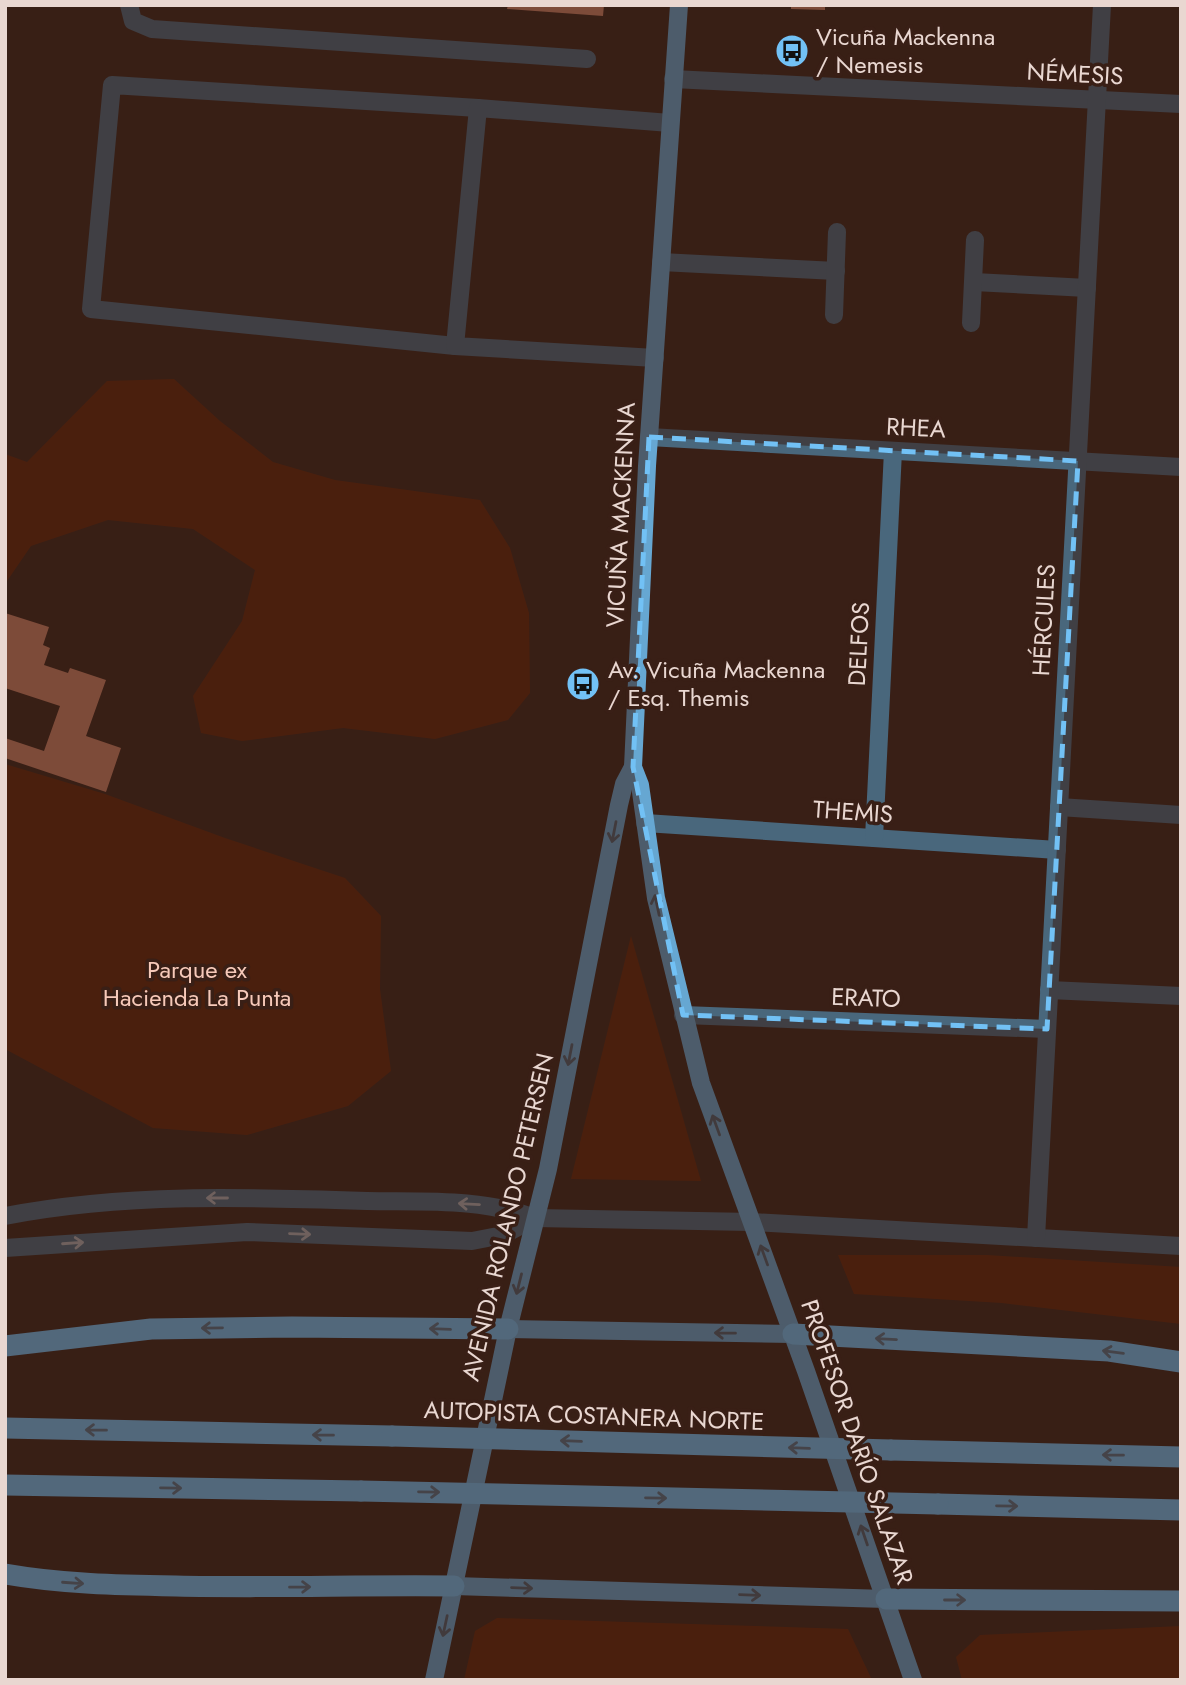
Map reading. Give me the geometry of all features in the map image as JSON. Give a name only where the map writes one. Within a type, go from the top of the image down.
[{"type":"highway","points":[[5,1346],[150,1329],[508,1329]]},
{"type":"highway","points":[[793,1334],[1109,1351],[1181,1362]]},
{"type":"highway","name":"AUTOPISTA COSTANERA NORTE","points":[[5,1428],[1181,1457]]},
{"type":"highway","points":[[5,1485],[1181,1510]]},
{"type":"highway","points":[[5,1574],[67,1583],[117,1585],[454,1586]]},
{"type":"highway","points":[[886,1599],[1181,1601]]},
{"type":"main road","name":"VICUÑA MACKENNA","points":[[679,5],[649,438],[633,767],[640,785],[656,898],[683,1015],[701,1083],[752,1222]]},
{"type":"main road","name":"AVENIDA ROLANDO PETERSEN","points":[[435,1673],[508,1329],[548,1169],[619,805],[624,784],[633,767]]},
{"type":"main road","name":"PROFESOR DARÍO SALAZAR","points":[[752,1222],[913,1680]]},
{"type":"main road","points":[[508,1329],[793,1334]]},
{"type":"main road","points":[[454,1586],[886,1599]]},
{"type":"street","name":"HÉRCULES","points":[[1036,1238],[1102,5]]},
{"type":"street","points":[[131,13],[152,29],[587,59]]},
{"type":"street","name":"NÉMESIS","points":[[673,79],[1181,104]]},
{"type":"street","points":[[655,358],[455,346],[91,309],[112,85],[670,123]]},
{"type":"street","points":[[455,346],[478,108]]},
{"type":"street","points":[[834,314],[837,232]]},
{"type":"street","points":[[971,323],[975,240]]},
{"type":"street","points":[[661,261],[836,271]]},
{"type":"street","points":[[974,282],[1087,288]]},
{"type":"street","name":"RHEA","points":[[649,438],[1181,467]]},
{"type":"street","name":"DELFOS","points":[[874,838],[893,452]]},
{"type":"street","points":[[1059,807],[1181,815]]},
{"type":"street","name":"THEMIS","points":[[645,823],[1056,850]]},
{"type":"street","points":[[1049,990],[1181,996]]},
{"type":"street","name":"ERATO","points":[[683,1015],[1047,1029]]},
{"type":"street","points":[[5,1216],[108,1202],[168,1198],[263,1198],[477,1204],[515,1210],[536,1218],[752,1222],[1181,1245]]},
{"type":"street","points":[[5,1248],[247,1232],[472,1241],[503,1235],[536,1218]]},
{"type":"highlighted area","points":[[649,437],[1078,461],[1047,1029],[683,1015],[633,767]]},
{"type":"green space","points":[[174,379],[220,421],[273,462],[335,480],[480,500],[510,548],[529,613],[530,693],[508,720],[435,739],[343,728],[242,741],[201,733],[193,696],[242,621],[255,570],[193,529],[108,520],[31,546],[5,584],[5,454],[27,462],[107,381]]},
{"type":"green space","name":"Parque ex Hacienda La Punta","points":[[5,764],[105,794],[345,878],[381,916],[380,989],[391,1071],[348,1106],[247,1135],[153,1128],[5,1049]]},
{"type":"green space","points":[[631,936],[701,1181],[571,1179]]},
{"type":"green space","points":[[838,1255],[987,1255],[1181,1267],[1181,1324],[1002,1303],[854,1294]]},
{"type":"green space","points":[[497,1618],[848,1629],[872,1680],[464,1680],[475,1631]]},
{"type":"green space","points":[[1181,1626],[1181,1680],[962,1680],[956,1657],[980,1635]]},
{"type":"building","points":[[508,5],[604,5],[603,16],[507,9]]},
{"type":"building","points":[[791,5],[825,5],[825,10],[791,9]]},
{"type":"building","points":[[5,613],[49,627],[43,645],[50,648],[44,665],[68,673],[70,668],[106,680],[86,736],[121,748],[106,792],[5,758],[5,738],[44,751],[60,706],[5,688]]},
{"type":"place","name":"Vicuña Mackenna / Nemesis","points":[[792,51]]},
{"type":"place","name":"Av. Vicuña Mackenna / Esq. Themis","points":[[583,684]]}]
